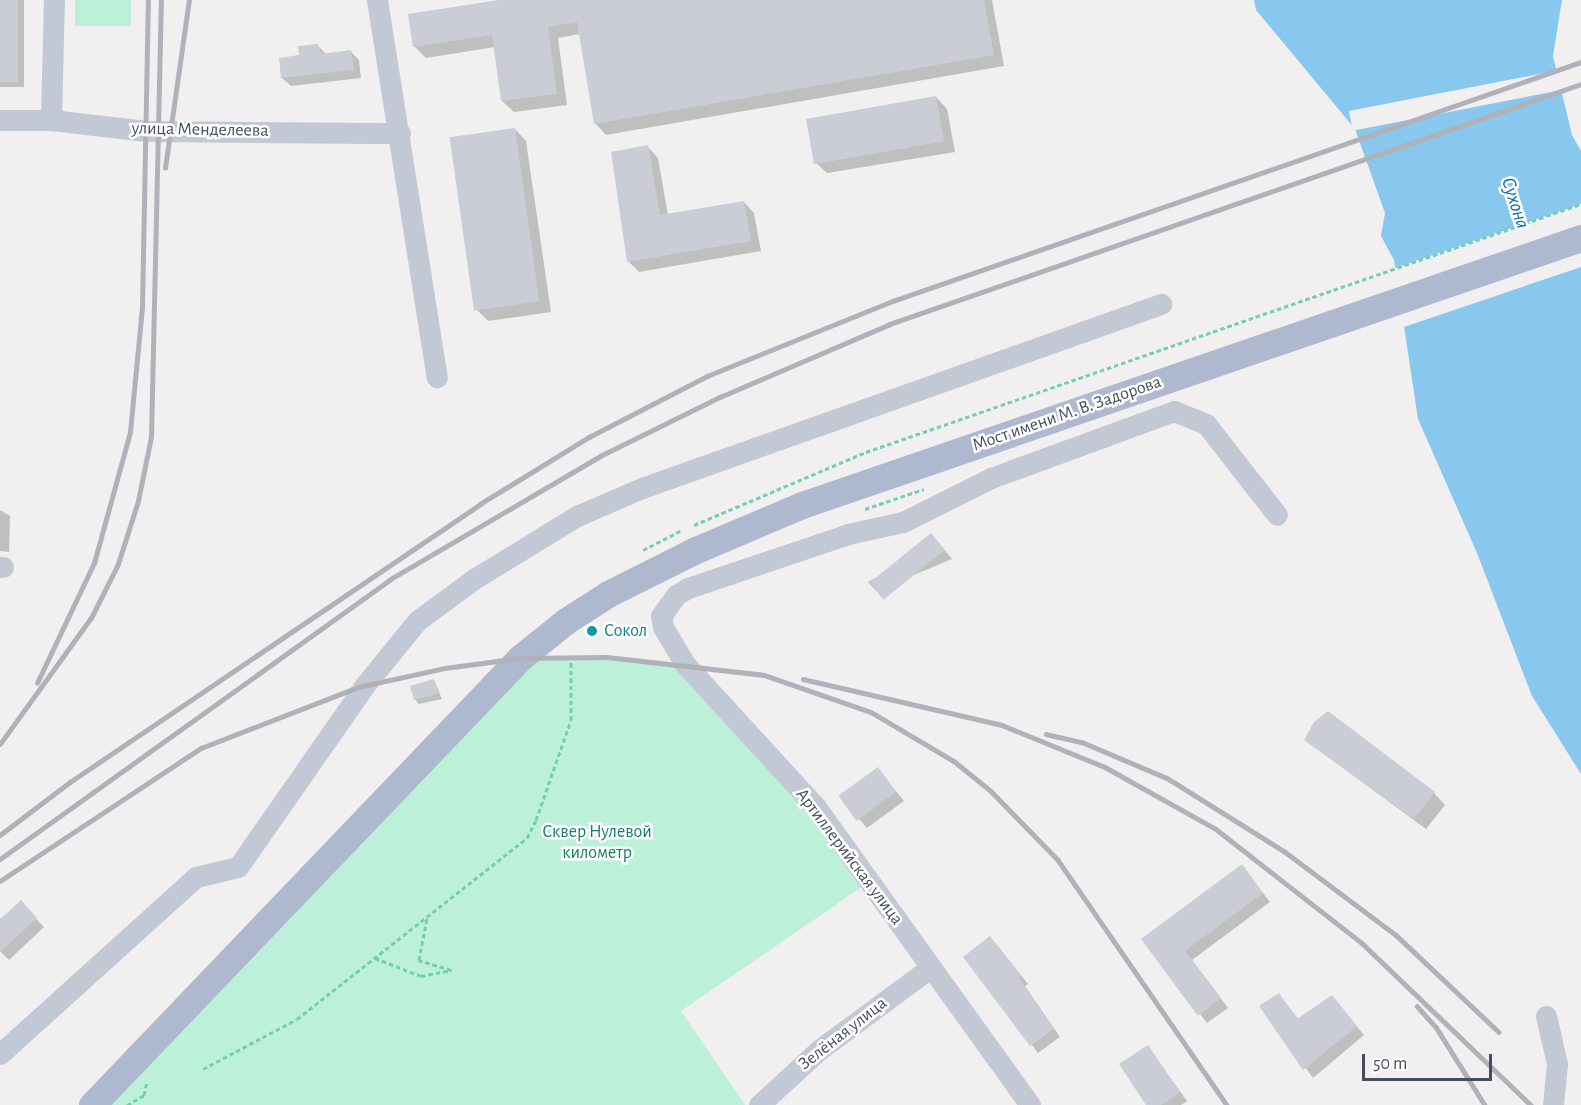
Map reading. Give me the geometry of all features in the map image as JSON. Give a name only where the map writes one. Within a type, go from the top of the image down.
[{"type":"main road","name":"Мост имени М. В. Задорова","points":[[92,1105],[520,658],[566,621],[653,570],[802,505],[1581,237]]},
{"type":"street","points":[[51,120],[54,0]]},
{"type":"street","points":[[377,0],[438,377]]},
{"type":"street","name":"улица Менделеева","points":[[0,120],[51,120],[146,131],[400,133]]},
{"type":"street","points":[[0,1054],[196,877],[238,867],[365,686],[417,621],[474,579],[577,516],[642,488],[1161,304]]},
{"type":"street","name":"Артиллерийская улица","points":[[1030,1105],[815,806],[685,664],[663,627],[661,616],[676,595],[688,588],[848,534],[903,522],[991,478],[1174,411],[1206,424],[1277,515]]},
{"type":"street","name":"Зелёная улица","points":[[759,1105],[819,1050],[931,967]]},
{"type":"street","points":[[1546,1016],[1557,1064],[1553,1105]]},
{"type":"path","points":[[636,554],[741,503],[866,452],[1581,204]]},
{"type":"path","points":[[203,1069],[297,1019],[527,837],[537,820],[571,720],[571,657]]},
{"type":"path","points":[[375,957],[421,976],[451,970],[419,960],[427,916]]},
{"type":"green space","points":[[75,0],[131,0],[131,26],[75,26]]},
{"type":"green space","name":"Сквер Нулевой километр","points":[[607,657],[685,664],[869,882],[681,1011],[745,1105],[92,1105],[520,658]]},
{"type":"water","name":"Сухона","points":[[1254,0],[1562,0],[1553,56],[1572,135],[1581,151],[1581,774],[1532,696],[1477,553],[1418,419],[1394,260],[1381,236],[1385,213],[1355,129],[1256,10]]},
{"type":"pier","points":[[1560,70],[1564,90],[1353,131],[1349,111]]},
{"type":"pier","points":[[1581,204],[1581,267],[1401,328],[1392,269]]},
{"type":"building","points":[[0,0],[18,0],[18,82],[0,82]]},
{"type":"building","points":[[499,0],[984,0],[994,55],[594,124],[577,22],[548,27],[557,94],[501,101],[492,35],[413,47],[408,14]]},
{"type":"building","points":[[318,44],[321,54],[351,50],[354,70],[281,78],[279,58],[299,55],[298,46]]},
{"type":"building","points":[[936,96],[944,141],[814,164],[806,119]]},
{"type":"building","points":[[515,128],[539,301],[474,310],[450,137]]},
{"type":"building","points":[[648,145],[660,215],[744,201],[751,241],[627,262],[611,152]]},
{"type":"building","points":[[931,533],[945,550],[883,600],[870,583]]},
{"type":"building","points":[[434,679],[438,693],[414,700],[410,686]]},
{"type":"building","points":[[1328,711],[1435,792],[1414,819],[1304,740],[1314,722]]},
{"type":"building","points":[[878,767],[896,792],[857,821],[838,796]]},
{"type":"building","points":[[1242,864],[1263,893],[1185,951],[1221,998],[1198,1016],[1141,939]]},
{"type":"building","points":[[21,900],[37,918],[0,952],[0,920]]},
{"type":"building","points":[[990,936],[1021,976],[1019,978],[1054,1029],[1030,1046],[963,957]]},
{"type":"building","points":[[1279,993],[1297,1019],[1332,995],[1357,1026],[1303,1070],[1259,1006]]},
{"type":"building","points":[[1148,1045],[1180,1092],[1161,1105],[1146,1105],[1119,1064]]},
{"type":"railway","points":[[37,683],[94,563],[130,432],[142,307],[148,0]]},
{"type":"railway","points":[[0,744],[91,618],[118,564],[138,501],[151,437],[161,0]]},
{"type":"railway","points":[[165,168],[189,0]]},
{"type":"railway","points":[[0,835],[70,782],[480,504],[589,437],[707,376],[893,301],[1581,62]]},
{"type":"railway","points":[[0,859],[389,580],[600,456],[720,397],[890,324],[1581,84]]},
{"type":"railway","points":[[0,881],[201,748],[358,687],[445,668],[520,658],[607,657],[764,675],[871,712],[954,761],[991,791],[1058,860],[1227,1105]]},
{"type":"railway","points":[[803,679],[1002,725],[1105,767],[1216,829],[1362,943],[1531,1105]]},
{"type":"railway","points":[[1046,734],[1082,742],[1167,778],[1284,851],[1396,935],[1499,1032]]},
{"type":"railway","points":[[1417,1006],[1436,1027],[1485,1105]]},
{"type":"place","name":"Сокол","points":[[592,631]]}]
